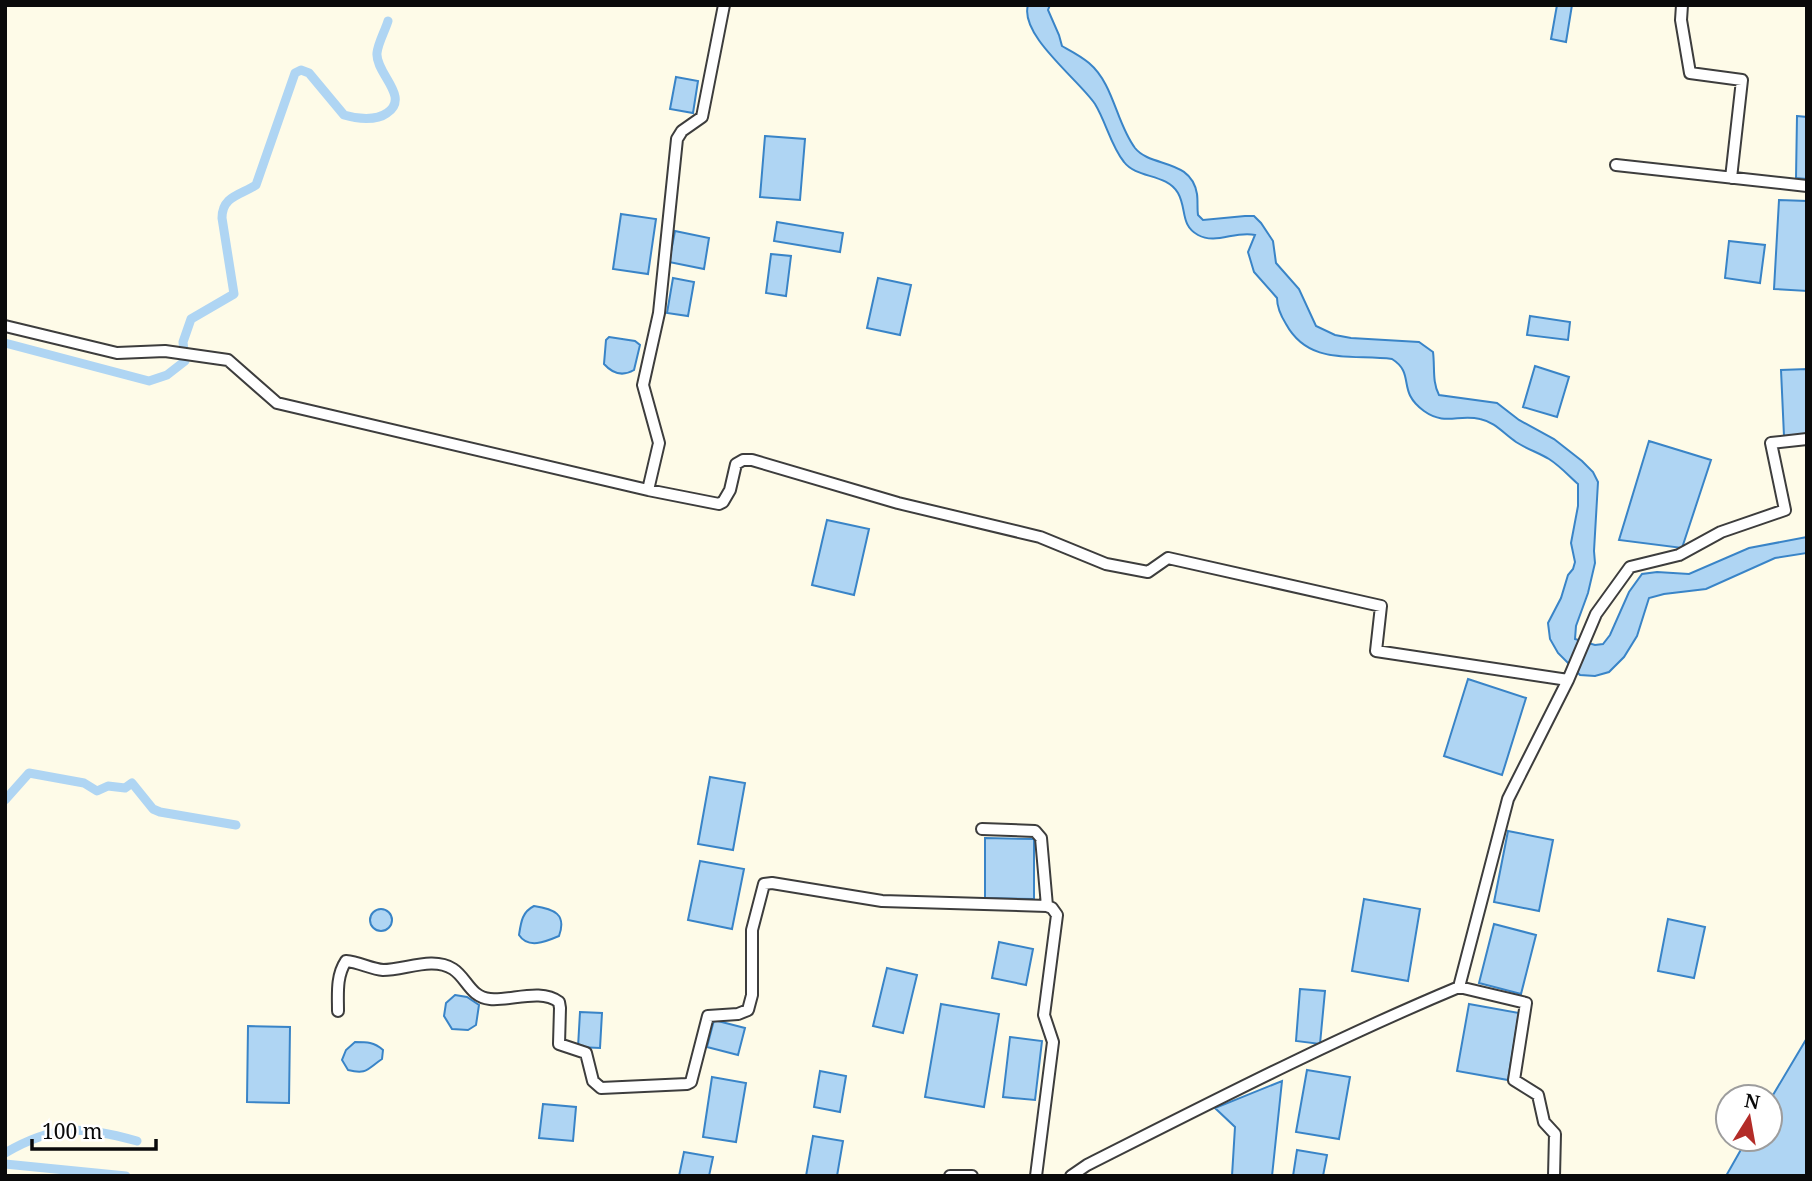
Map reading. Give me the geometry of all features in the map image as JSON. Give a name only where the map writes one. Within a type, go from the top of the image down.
[{"type":"street","points":[[648,490],[659,443],[643,385],[659,313],[677,139],[682,131],[702,117],[724,5]]},
{"type":"street","points":[[1682,5],[1681,20],[1690,73],[1742,80],[1731,178]]},
{"type":"street","points":[[1616,165],[1807,186]]},
{"type":"street","points":[[5,326],[117,354],[164,351],[228,360],[277,403],[648,490],[719,504],[730,489],[736,464],[743,460],[752,460],[898,503],[1040,537],[1106,564],[1149,572],[1168,558],[1381,606],[1376,650],[1568,680]]},
{"type":"street","points":[[1459,987],[1508,799],[1568,680],[1596,614],[1630,567],[1679,555],[1721,532],[1785,510],[1771,443],[1807,439]]},
{"type":"street","points":[[982,829],[1035,831],[1041,838],[1047,906]]},
{"type":"street","points":[[338,1011],[338,985],[346,961],[382,970],[439,965],[453,969],[475,994],[489,999],[532,996],[559,1002],[559,1044],[586,1053],[593,1081],[601,1088],[687,1084],[691,1082],[708,1016],[738,1014],[748,1010],[751,995],[752,930],[764,884],[772,883],[882,901],[1047,906],[1057,915],[1044,1015],[1053,1042],[1036,1176]]},
{"type":"street","points":[[1071,1176],[1087,1165],[1265,1076],[1387,1017],[1459,987],[1526,1003],[1514,1080],[1538,1095],[1544,1122],[1555,1134],[1554,1176]]},
{"type":"street","points":[[950,1176],[972,1176]]},
{"type":"water","points":[[1028,5],[1050,5],[1048,10],[1062,46],[1083,58],[1097,72],[1110,93],[1123,127],[1135,148],[1151,159],[1187,174],[1197,194],[1198,215],[1203,220],[1254,216],[1261,223],[1273,241],[1276,263],[1299,289],[1316,326],[1335,335],[1351,338],[1419,342],[1433,352],[1439,395],[1497,403],[1519,420],[1554,439],[1593,472],[1598,482],[1595,563],[1576,626],[1575,639],[1595,645],[1603,644],[1610,635],[1629,592],[1642,574],[1689,574],[1749,548],[1807,537],[1807,553],[1775,558],[1706,589],[1649,598],[1637,636],[1624,657],[1609,672],[1595,676],[1580,675],[1558,653],[1550,639],[1548,623],[1575,562],[1571,543],[1578,506],[1578,484],[1553,462],[1516,442],[1490,423],[1472,418],[1439,418],[1424,411],[1411,397],[1403,371],[1392,359],[1347,357],[1319,352],[1296,337],[1281,315],[1277,298],[1254,272],[1248,252],[1255,235],[1241,234],[1212,239],[1192,231],[1181,199],[1173,187],[1136,171],[1124,162],[1095,104],[1052,57],[1032,30]]},
{"type":"water","points":[[1557,5],[1572,5],[1566,42],[1551,39]]},
{"type":"water","points":[[676,77],[698,81],[693,113],[670,109]]},
{"type":"water","points":[[1797,116],[1807,117],[1807,179],[1796,178]]},
{"type":"water","points":[[765,136],[805,139],[800,200],[760,197]]},
{"type":"water","points":[[1779,200],[1807,201],[1807,291],[1774,289]]},
{"type":"water","points":[[621,214],[656,219],[648,274],[613,269]]},
{"type":"water","points":[[777,222],[843,233],[840,252],[774,241]]},
{"type":"water","points":[[675,231],[709,238],[704,269],[669,262]]},
{"type":"water","points":[[1729,241],[1765,245],[1760,283],[1725,278]]},
{"type":"water","points":[[771,254],[791,256],[786,296],[766,293]]},
{"type":"water","points":[[673,278],[694,282],[688,316],[667,313]]},
{"type":"water","points":[[878,278],[911,285],[900,335],[867,328]]},
{"type":"water","points":[[1530,316],[1570,322],[1568,340],[1527,335]]},
{"type":"water","points":[[609,337],[635,341],[640,345],[634,370],[618,373],[604,364],[606,340]]},
{"type":"water","points":[[1535,366],[1569,377],[1557,417],[1523,407]]},
{"type":"water","points":[[1807,369],[1807,435],[1784,436],[1781,370]]},
{"type":"water","points":[[1649,441],[1711,460],[1682,548],[1619,540]]},
{"type":"water","points":[[827,520],[869,529],[854,595],[812,585]]},
{"type":"water","points":[[1468,679],[1526,698],[1502,775],[1444,756]]},
{"type":"water","points":[[710,777],[745,783],[733,850],[698,844]]},
{"type":"water","points":[[1508,831],[1553,840],[1539,911],[1494,902]]},
{"type":"water","points":[[985,838],[1034,839],[1034,899],[985,898]]},
{"type":"water","points":[[700,861],[744,869],[732,929],[688,920]]},
{"type":"water","points":[[1364,899],[1420,909],[1408,981],[1352,971]]},
{"type":"water","points":[[534,906],[557,914],[561,922],[559,936],[532,943],[519,935],[525,914]]},
{"type":"water","points":[[381,909],[389,912],[392,920],[389,928],[381,931],[373,928],[370,920],[373,912]]},
{"type":"water","points":[[1668,919],[1705,927],[1694,978],[1658,971]]},
{"type":"water","points":[[1494,924],[1536,935],[1521,994],[1479,983]]},
{"type":"water","points":[[999,942],[1033,949],[1026,985],[992,978]]},
{"type":"water","points":[[887,968],[917,975],[903,1033],[873,1026]]},
{"type":"water","points":[[1300,989],[1325,991],[1320,1044],[1296,1041]]},
{"type":"water","points":[[455,995],[467,997],[479,1005],[476,1025],[468,1030],[452,1029],[444,1016],[446,1003]]},
{"type":"water","points":[[941,1004],[999,1014],[984,1107],[925,1097]]},
{"type":"water","points":[[1469,1004],[1519,1013],[1508,1080],[1457,1071]]},
{"type":"water","points":[[580,1012],[602,1013],[600,1048],[578,1047]]},
{"type":"water","points":[[714,1020],[745,1028],[738,1055],[707,1047]]},
{"type":"water","points":[[248,1026],[290,1027],[289,1103],[247,1102]]},
{"type":"water","points":[[1010,1037],[1042,1041],[1035,1100],[1003,1097]]},
{"type":"water","points":[[1807,1038],[1807,1176],[1726,1176],[1739,1153],[1784,1153],[1784,1083],[1780,1083]]},
{"type":"water","points":[[355,1042],[380,1047],[383,1050],[382,1059],[363,1071],[348,1070],[342,1060],[346,1050]]},
{"type":"water","points":[[1307,1070],[1350,1077],[1339,1139],[1296,1132]]},
{"type":"water","points":[[820,1071],[846,1076],[840,1112],[814,1107]]},
{"type":"water","points":[[712,1077],[746,1083],[736,1142],[703,1137]]},
{"type":"water","points":[[1282,1081],[1272,1176],[1232,1176],[1235,1127],[1215,1108]]},
{"type":"water","points":[[543,1104],[576,1107],[573,1141],[539,1138]]},
{"type":"water","points":[[813,1136],[843,1141],[837,1176],[806,1176]]},
{"type":"water","points":[[1297,1150],[1327,1155],[1323,1176],[1293,1176]]},
{"type":"water","points":[[684,1152],[713,1157],[709,1176],[679,1176]]},
{"type":"waterway","points":[[5,343],[149,381],[167,375],[185,361],[183,342],[191,319],[234,294],[223,211],[233,197],[256,185],[295,73],[301,70],[309,73],[344,115],[355,118],[383,116],[393,107],[395,100],[377,53],[388,21]]},
{"type":"waterway","points":[[5,800],[29,773],[84,783],[97,791],[108,786],[125,788],[132,783],[153,809],[160,812],[236,825]]},
{"type":"waterway","points":[[5,1153],[39,1137],[69,1130],[100,1132],[137,1141]]},
{"type":"waterway","points":[[5,1164],[126,1176]]}]
